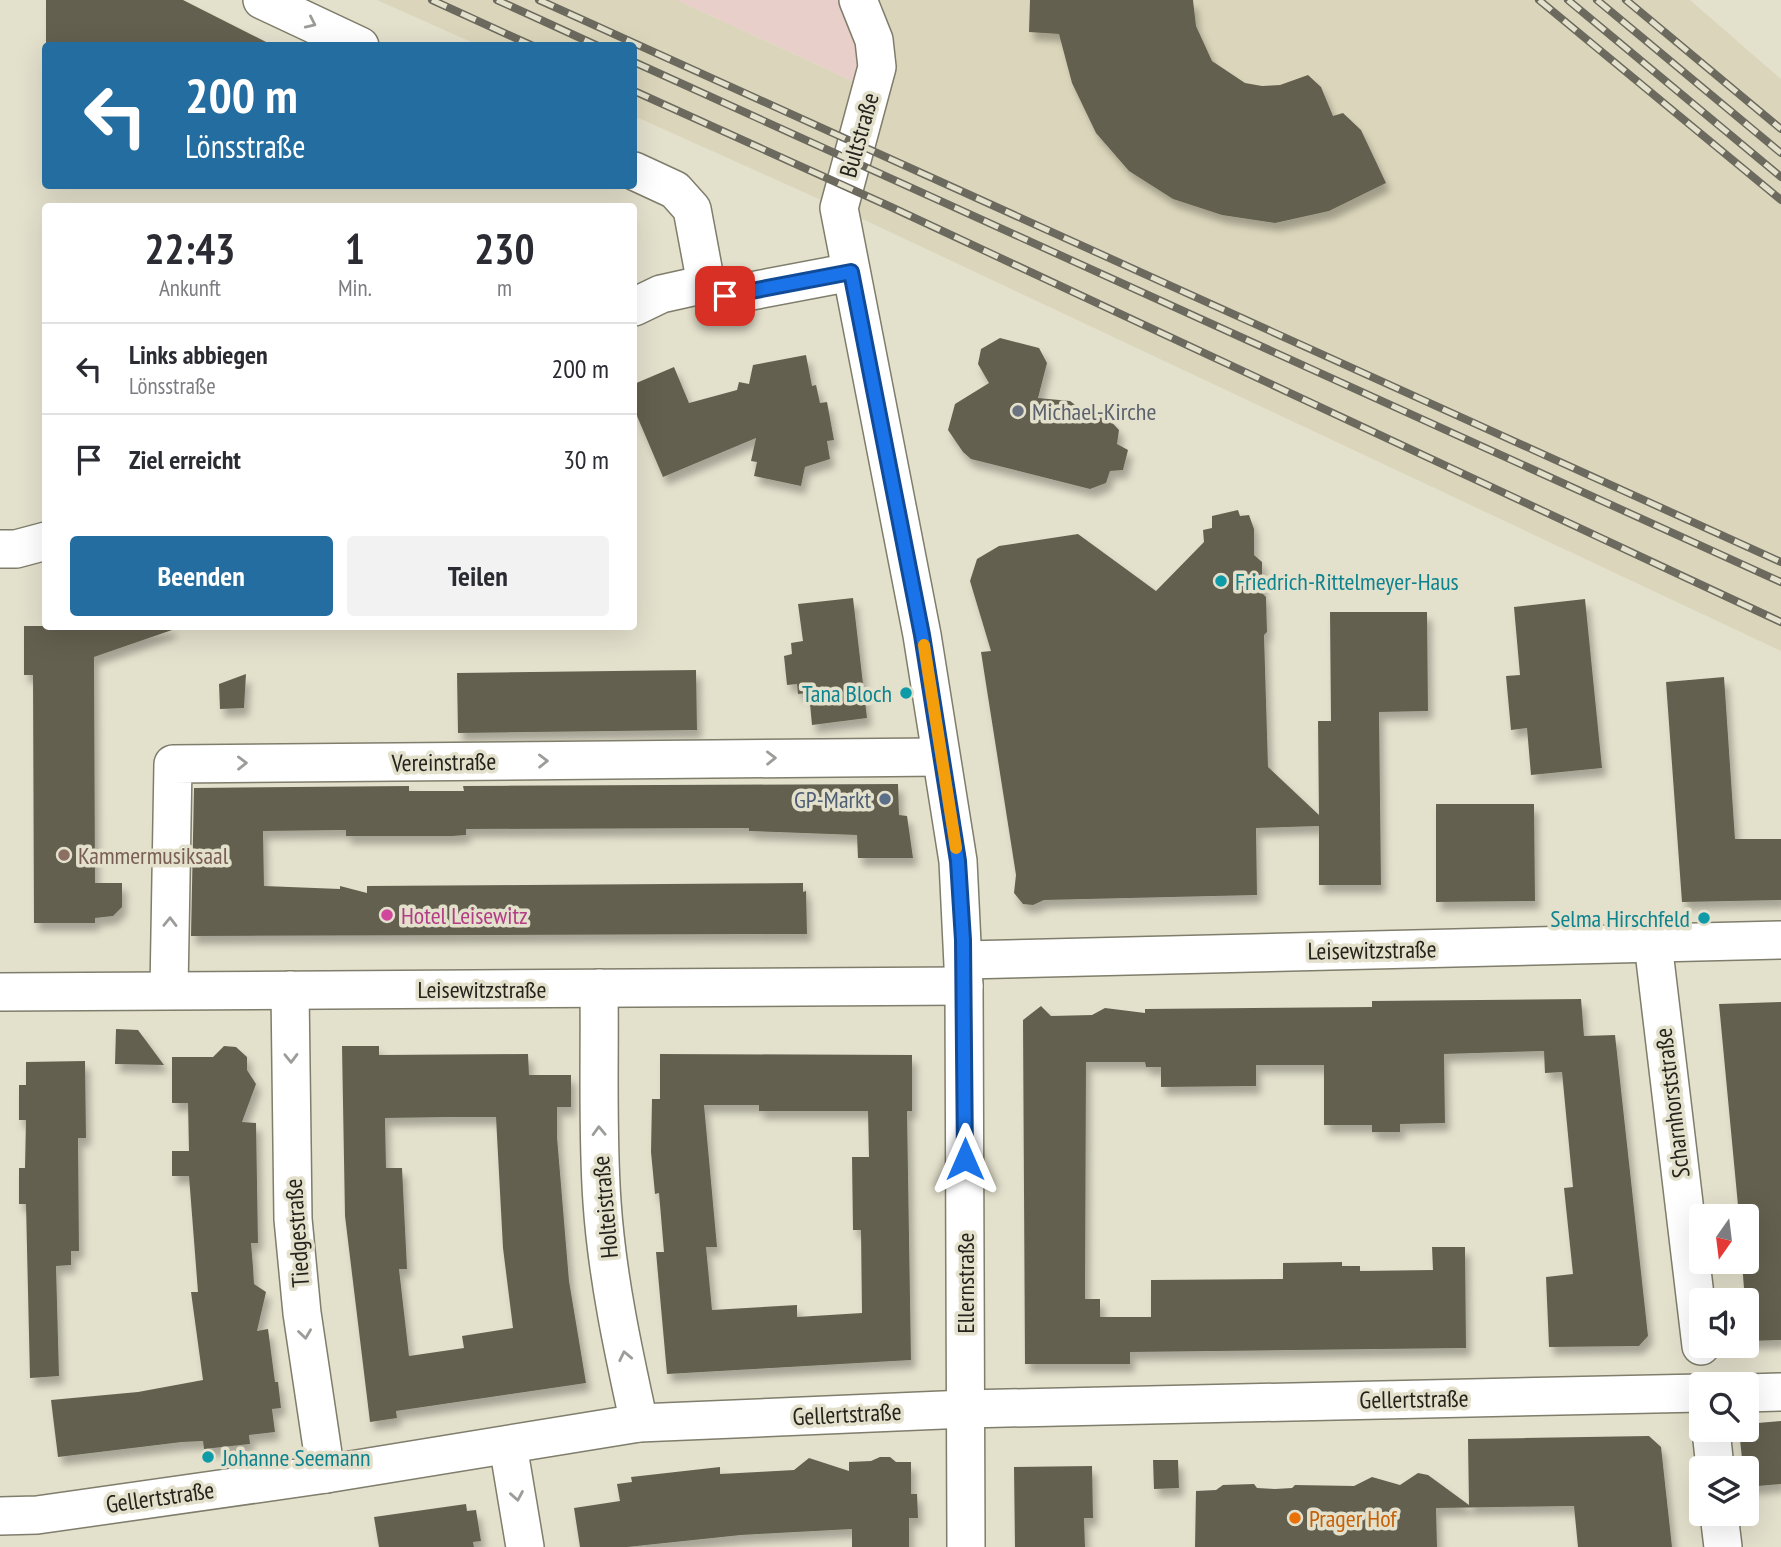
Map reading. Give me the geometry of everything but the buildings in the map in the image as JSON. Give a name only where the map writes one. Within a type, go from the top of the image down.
[{"type":"street","points":[[261,0],[351,42]]},
{"type":"street","name":"Bultstraße","points":[[851,272],[839,208],[877,68],[874,40],[858,0]]},
{"type":"street","points":[[637,172],[675,190],[692,209],[706,284],[711,293],[725,296],[851,272]]},
{"type":"street","name":"Ellernstraße","points":[[851,272],[922,635],[958,861],[964,973],[966,1547]]},
{"type":"street","points":[[637,306],[661,294],[706,284]]},
{"type":"street","points":[[0,549],[16,549],[42,542]]},
{"type":"street","name":"Vereinstraße","points":[[169,990],[173,764],[940,757]]},
{"type":"street","name":"Leisewitzstraße","points":[[0,992],[599,988],[1653,943],[1781,940]]},
{"type":"street","name":"Scharnhorststraße","points":[[1653,943],[1694,1288]]},
{"type":"street","name":"Holteistraße","points":[[599,988],[598,1097],[602,1204],[620,1333],[639,1423]]},
{"type":"street","name":"Tiedgestraße","points":[[290,990],[293,1219],[302,1314],[326,1474]]},
{"type":"street","points":[[1759,1393],[1781,1392]]},
{"type":"street","name":"Gellertstraße","points":[[0,1516],[37,1515],[326,1474],[639,1423],[966,1409],[1689,1393]]},
{"type":"street","points":[[508,1445],[525,1547]]},
{"type":"street","points":[[1720,1526],[1723,1547]]},
{"type":"shaded area","points":[[377,0],[677,0],[872,90],[858,0],[1690,0],[1781,79],[1781,651],[839,208],[637,117],[637,42],[471,42]]},
{"type":"shaded area","points":[[677,0],[858,0],[872,90],[827,69]]},
{"type":"railway","points":[[432,0],[524,42]]},
{"type":"railway","points":[[497,0],[589,42]]},
{"type":"railway","points":[[539,0],[632,42]]},
{"type":"railway","points":[[1539,0],[1781,200]]},
{"type":"railway","points":[[1568,0],[1781,177]]},
{"type":"railway","points":[[1597,0],[1781,153]]},
{"type":"railway","points":[[1626,0],[1781,129]]},
{"type":"railway","points":[[637,44],[1781,562]]},
{"type":"railway","points":[[637,63],[1781,582]]},
{"type":"railway","points":[[637,92],[891,207],[1781,622]]},
{"type":"slow traffic","points":[[924,645],[956,848]]},
{"type":"place","name":"Michael-Kirche","points":[[1018,411]]},
{"type":"place","name":"Friedrich-Rittelmeyer-Haus","points":[[1221,581]]},
{"type":"place","name":"Tana Bloch","points":[[906,693]]},
{"type":"place","name":"GP-Markt","points":[[885,799]]},
{"type":"place","name":"Kammermusiksaal","points":[[64,855]]},
{"type":"place","name":"Hotel Leisewitz","points":[[387,915]]},
{"type":"place","name":"Selma Hirschfeld","points":[[1704,918]]},
{"type":"place","name":"Johanne Seemann","points":[[208,1457]]},
{"type":"place","name":"Prager Hof","points":[[1295,1518]]},
{"type":"route","points":[[725,296],[851,272],[865,332],[922,635],[958,861],[963,940],[965,1159]]}]
